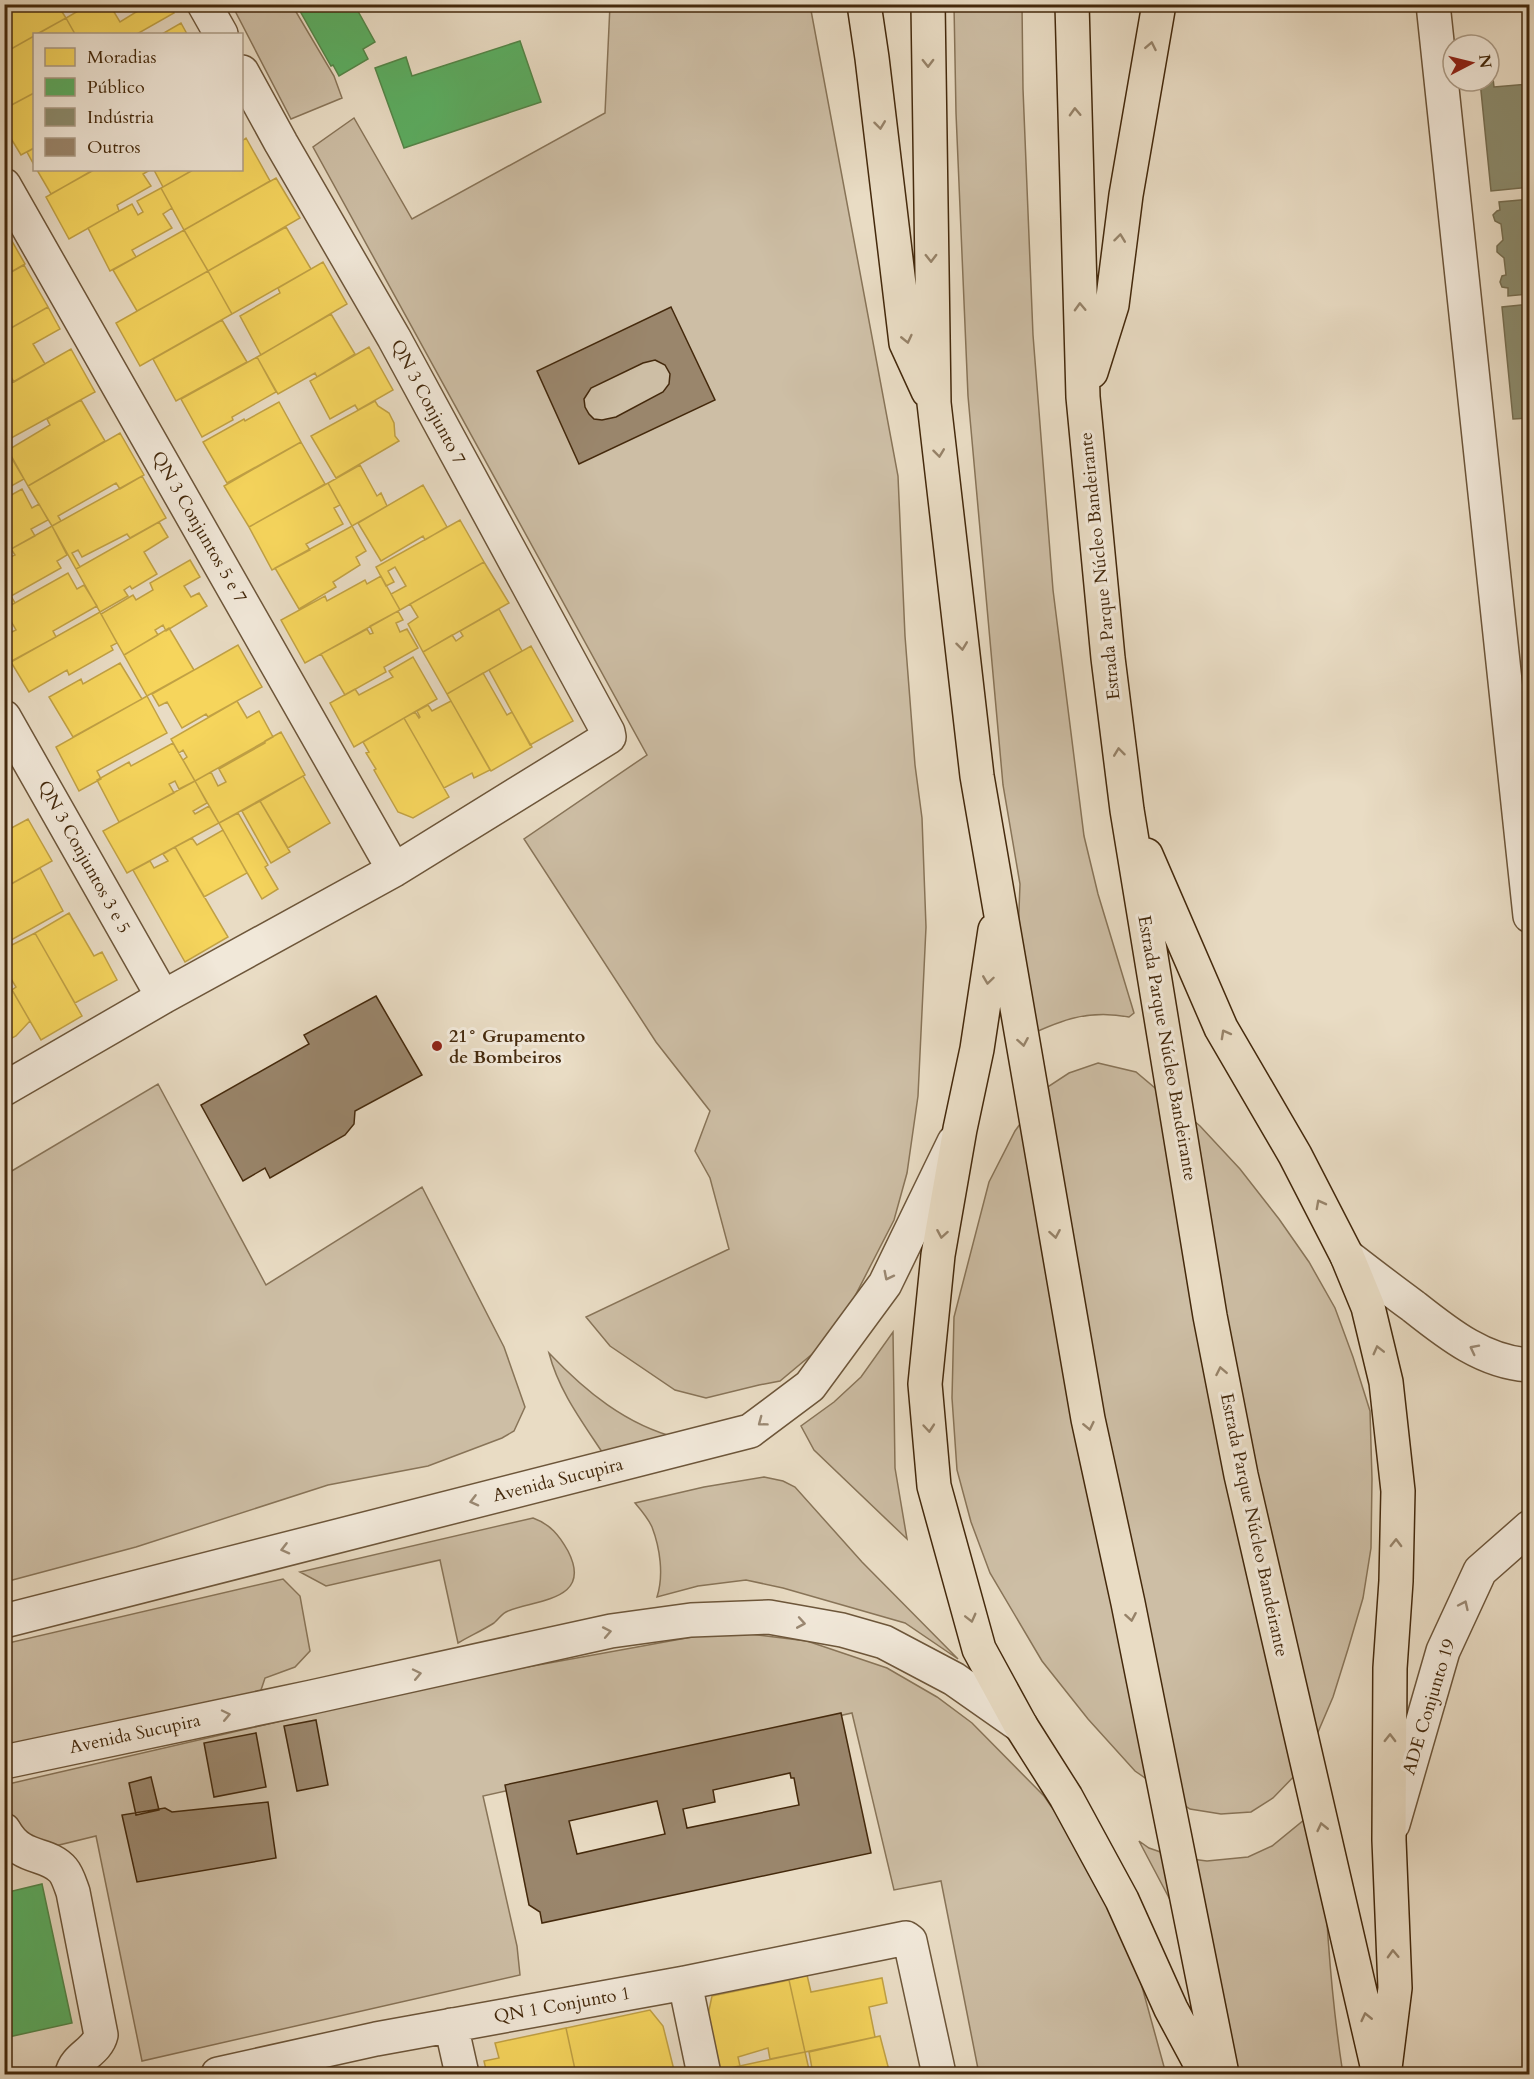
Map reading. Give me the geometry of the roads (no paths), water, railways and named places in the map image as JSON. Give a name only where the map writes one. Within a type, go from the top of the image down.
[{"type":"highway","points":[[864,4],[906,343],[934,403]]},
{"type":"highway","points":[[928,4],[934,403],[977,776],[1088,1419],[1128,1603],[1222,2074]]},
{"type":"highway","name":"Estrada Parque Núcleo Bandeirante","points":[[1071,4],[1083,397],[1108,658],[1127,810],[1210,1316],[1241,1475],[1379,2074]]},
{"type":"highway","points":[[1083,397],[1112,304],[1125,195],[1158,4]]},
{"type":"highway","points":[[1127,810],[1221,1028],[1295,1155],[1347,1256],[1368,1307],[1386,1382],[1398,1491],[1390,1668],[1389,1840],[1395,1988],[1384,2074]]},
{"type":"highway","points":[[999,902],[977,1049],[960,1129],[939,1256],[925,1384],[934,1486],[978,1649],[1021,1726],[1066,1797],[1122,1900],[1172,2009],[1206,2074]]},
{"type":"street","points":[[204,4],[220,33]]},
{"type":"street","points":[[1433,4],[1530,916]]},
{"type":"street","name":"QN 3 Conjunto 7","points":[[243,74],[394,338],[610,735],[608,740],[394,870]]},
{"type":"street","name":"QN 3 Conjuntos 5 e 7","points":[[4,185],[394,870]]},
{"type":"street","name":"QN 3 Conjuntos 3 e 5","points":[[4,717],[163,997]]},
{"type":"street","points":[[4,1089],[163,997],[394,870]]},
{"type":"street","name":"Avenida Sucupira","points":[[4,1621],[750,1431],[810,1386],[885,1284],[960,1129]]},
{"type":"street","points":[[1347,1256],[1455,1339],[1489,1356],[1518,1365],[1530,1365]]},
{"type":"street","name":"ADE Conjunto 19","points":[[1389,1840],[1443,1651],[1480,1571],[1519,1534],[1530,1527]]},
{"type":"street","name":"Avenida Sucupira","points":[[4,1762],[611,1631],[692,1620],[758,1617],[842,1630],[884,1642],[954,1679],[1021,1726]]},
{"type":"street","points":[[4,1830],[25,1852],[62,1868],[73,1892],[101,2035],[99,2043],[74,2066],[72,2074]]},
{"type":"street","name":"QN 1 Conjunto 1","points":[[227,2073],[376,2039],[684,1983],[907,1939],[910,1941],[939,2074]]},
{"type":"street","points":[[684,1983],[704,2074]]},
{"type":"street","points":[[451,2025],[462,2074]]},
{"type":"place","name":"21° Grupamento de Bombeiros","points":[[437,1046]]}]
